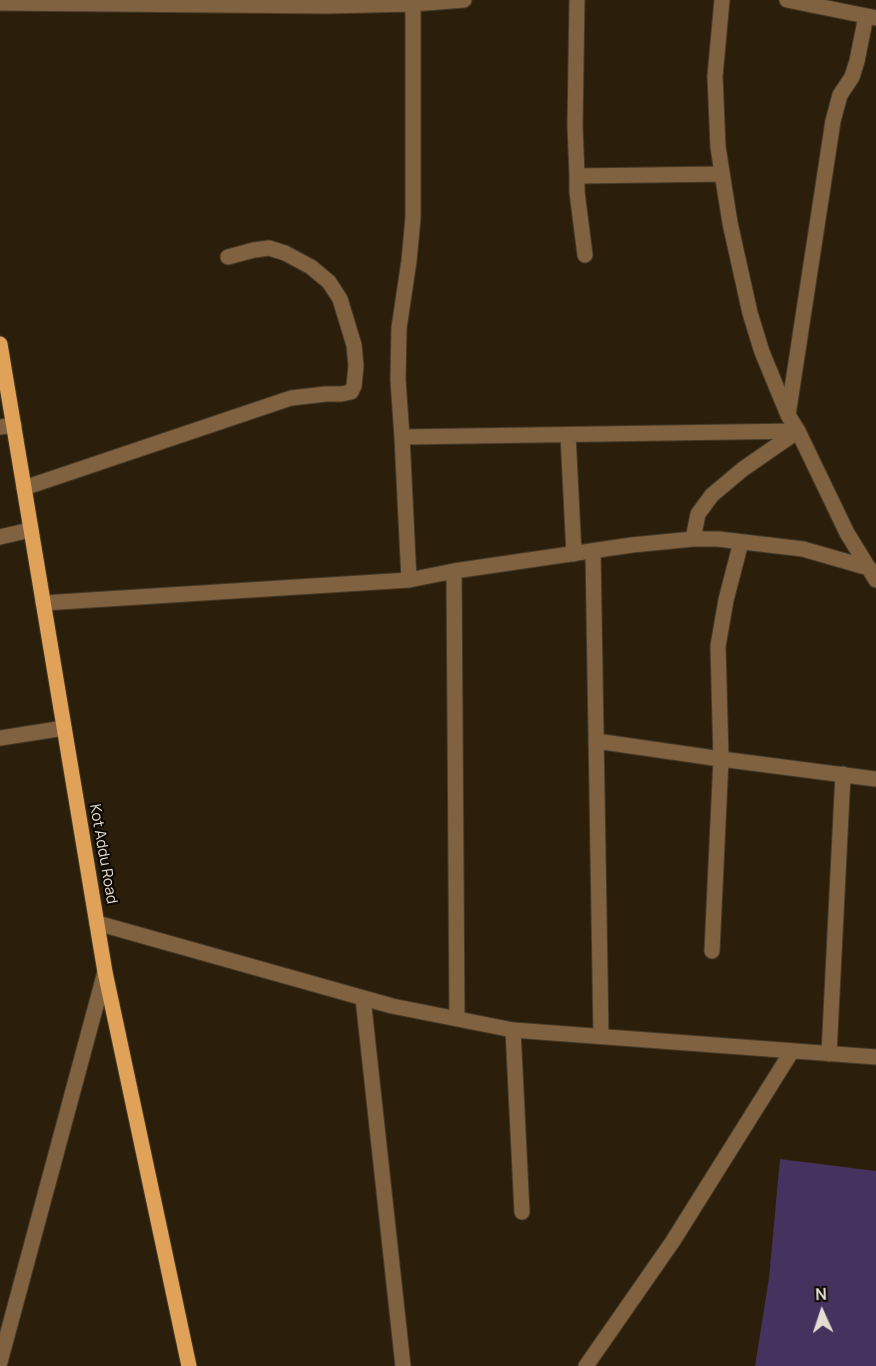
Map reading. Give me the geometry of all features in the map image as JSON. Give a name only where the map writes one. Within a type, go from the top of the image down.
[{"type":"main road","name":"Kot Addu Road","points":[[0,344],[7,426],[24,488],[105,972],[189,1366]]},
{"type":"street","points":[[0,3],[326,6],[464,0]]},
{"type":"street","points":[[577,0],[575,126],[577,192],[585,255]]},
{"type":"street","points":[[722,0],[715,76],[718,147],[732,233],[750,313],[762,352],[788,415],[847,533],[872,574]]},
{"type":"street","points":[[787,0],[864,12],[857,61],[852,77],[840,95],[833,121],[788,415]]},
{"type":"street","points":[[409,580],[398,380],[399,328],[413,218],[413,4]]},
{"type":"street","points":[[577,176],[723,174]]},
{"type":"street","points":[[24,488],[291,398],[351,392],[354,386],[356,366],[354,345],[340,299],[329,282],[311,267],[285,253],[268,248],[228,257]]},
{"type":"street","points":[[402,437],[798,431]]},
{"type":"street","points":[[693,539],[699,514],[712,495],[743,469],[798,431]]},
{"type":"street","points":[[568,435],[574,554]]},
{"type":"street","points":[[0,537],[30,530]]},
{"type":"street","points":[[43,603],[409,580],[454,571],[632,545],[693,539],[718,539],[803,549],[872,574]]},
{"type":"street","points":[[712,951],[721,759],[718,646],[726,600],[741,542]]},
{"type":"street","points":[[593,551],[601,1035]]},
{"type":"street","points":[[454,571],[457,1019]]},
{"type":"street","points":[[0,738],[64,728]]},
{"type":"street","points":[[596,741],[876,779]]},
{"type":"street","points":[[830,1054],[843,774]]},
{"type":"street","points":[[97,923],[392,1006],[513,1030],[876,1057]]},
{"type":"street","points":[[1,1355],[105,972]]},
{"type":"street","points":[[363,998],[403,1366]]},
{"type":"street","points":[[513,1030],[522,1212]]},
{"type":"street","points":[[586,1366],[674,1240],[792,1051]]},
{"type":"building","points":[[780,1159],[876,1171],[876,1366],[755,1366],[769,1278]]}]
